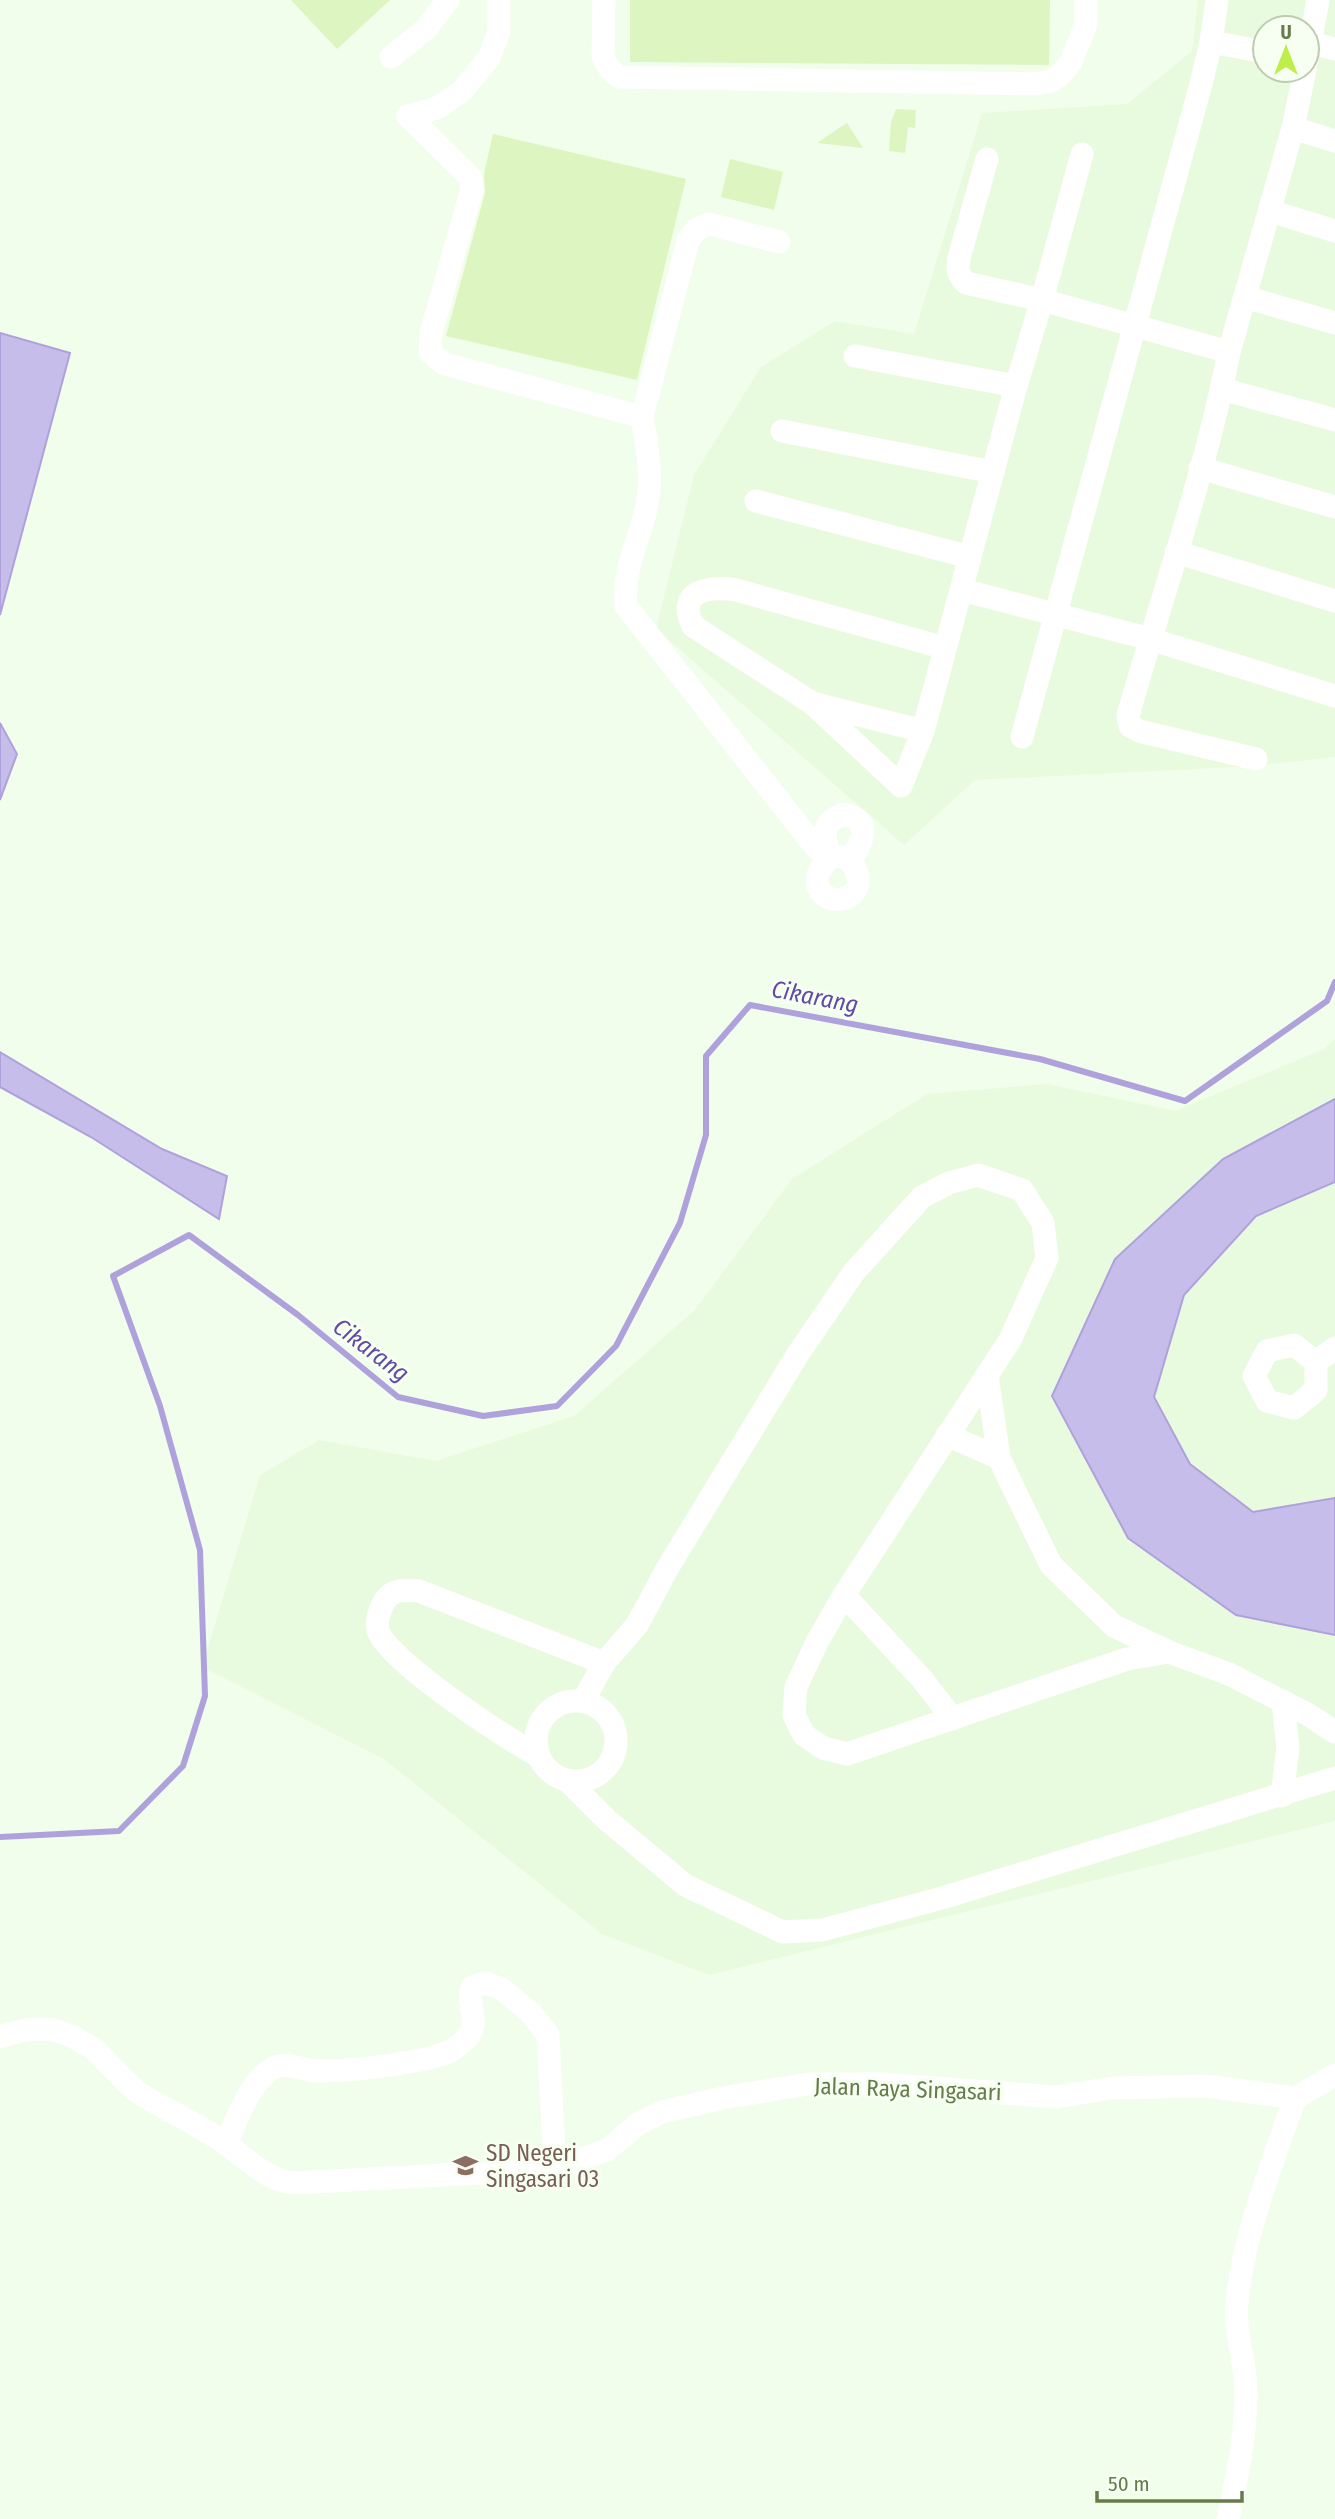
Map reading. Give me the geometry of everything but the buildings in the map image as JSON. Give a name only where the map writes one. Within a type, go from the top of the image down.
[{"type":"street","points":[[391,57],[426,29],[448,0]]},
{"type":"street","points":[[499,0],[499,31],[489,58],[462,91],[437,108],[408,116],[471,178],[472,189],[431,333],[430,352],[445,364],[642,417]]},
{"type":"street","points":[[604,0],[603,57],[619,77],[1036,84],[1062,74],[1071,62],[1086,24],[1086,0]]},
{"type":"street","points":[[1022,737],[1211,42],[1217,0]]},
{"type":"street","points":[[1211,42],[1251,49]]},
{"type":"street","points":[[1256,759],[1139,731],[1130,726],[1128,716],[1222,389],[1229,352],[1293,128],[1302,84]]},
{"type":"street","points":[[1293,128],[1335,141]]},
{"type":"street","points":[[945,648],[717,587],[694,595],[687,615],[693,626],[812,703],[901,786],[923,731],[1082,154]]},
{"type":"street","points":[[987,159],[957,269],[960,277],[967,283],[1042,300],[1229,352]]},
{"type":"street","points":[[1270,211],[1335,230]]},
{"type":"street","points":[[779,242],[709,224],[697,229],[688,241],[642,417],[651,475],[647,505],[624,587],[626,606],[817,849],[829,856],[853,858]]},
{"type":"street","points":[[1245,297],[1335,323]]},
{"type":"street","points":[[855,356],[1016,386]]},
{"type":"street","points":[[1222,389],[1335,420]]},
{"type":"street","points":[[782,430],[993,472]]},
{"type":"street","points":[[1200,468],[1335,507]]},
{"type":"street","points":[[756,501],[970,557]]},
{"type":"street","points":[[1176,552],[1335,601]]},
{"type":"street","points":[[962,590],[1150,639],[1335,696]]},
{"type":"street","points":[[812,703],[923,731]]},
{"type":"street","points":[[843,814],[853,816],[862,824],[864,835],[853,858],[858,874],[858,886],[851,896],[840,901],[829,899],[820,891],[817,879],[820,868],[829,856],[825,838],[826,827],[832,818],[843,814]]},
{"type":"street","points":[[583,1701],[604,1663],[637,1625],[667,1569],[791,1365],[854,1272],[922,1197],[949,1183],[978,1175],[1021,1190],[1043,1223],[1047,1258],[1010,1340],[844,1595],[817,1642],[796,1686],[794,1715],[804,1735],[823,1748],[847,1754],[1127,1659],[1169,1652]]},
{"type":"street","points":[[1316,1362],[1335,1348]]},
{"type":"street","points":[[987,1375],[999,1458],[1051,1565],[1114,1626],[1169,1652],[1229,1674],[1283,1701],[1335,1732]]},
{"type":"street","points":[[947,1435],[999,1458]]},
{"type":"street","points":[[604,1663],[419,1591],[399,1589],[387,1596],[378,1614],[378,1631],[398,1657],[496,1732],[537,1755],[550,1772],[568,1781],[607,1820],[685,1885],[746,1917],[783,1932],[822,1930],[902,1909],[1283,1796],[1335,1778]]},
{"type":"street","points":[[844,1595],[922,1679],[953,1719]]},
{"type":"street","points":[[537,1755],[535,1734],[544,1715],[562,1703],[583,1701],[602,1710],[614,1727],[616,1748],[607,1767],[589,1779],[568,1781]]},
{"type":"street","points":[[1283,1701],[1288,1748],[1283,1796]]},
{"type":"street","points":[[226,2143],[259,2079],[281,2064],[316,2071],[384,2066],[449,2052],[469,2035],[474,2024],[469,1994],[472,1987],[485,1983],[502,1989],[532,2014],[548,2035],[555,2169]]},
{"type":"street","name":"Jalan Raya Singasari","points":[[0,2038],[26,2028],[59,2030],[74,2036],[98,2052],[110,2067],[140,2093],[226,2143],[270,2177],[295,2183],[555,2169],[607,2150],[638,2124],[662,2112],[723,2098],[808,2084],[881,2084],[1056,2097],[1113,2088],[1207,2086],[1295,2098]]},
{"type":"street","points":[[1228,2519],[1242,2456],[1246,2390],[1236,2316],[1242,2270],[1263,2192],[1295,2098],[1335,2075]]},
{"type":"shaded area","points":[[1198,0],[1335,0],[1335,757],[1254,766],[975,780],[904,845],[656,629],[694,475],[761,367],[835,321],[914,334],[982,113],[1127,104],[1192,51]]},
{"type":"shaded area","points":[[0,333],[70,353],[0,615]]},
{"type":"shaded area","points":[[0,723],[17,754],[0,800]]},
{"type":"shaded area","points":[[1335,1039],[1335,1821],[709,1975],[602,1934],[384,1759],[202,1667],[260,1475],[319,1440],[436,1461],[574,1416],[695,1310],[792,1179],[927,1094],[1047,1084],[1175,1111],[1324,1049]]},
{"type":"shaded area","points":[[0,1052],[162,1149],[227,1176],[219,1219],[91,1137],[0,1087]]},
{"type":"shaded area","points":[[1335,1099],[1335,1182],[1256,1216],[1184,1295],[1154,1397],[1190,1464],[1253,1512],[1335,1498],[1335,1635],[1236,1615],[1128,1538],[1052,1396],[1115,1259],[1223,1159]]},
{"type":"waterway","name":"Cikarang","points":[[0,1837],[119,1831],[183,1766],[205,1696],[200,1550],[160,1406],[113,1276],[189,1235],[298,1315],[398,1397],[483,1416],[557,1406],[616,1346],[680,1223],[706,1135],[706,1056],[750,1005],[1040,1059],[1185,1101],[1327,1001],[1335,982]]},
{"type":"place","name":"SD Negeri Singasari 03","points":[[466,2166]]}]
